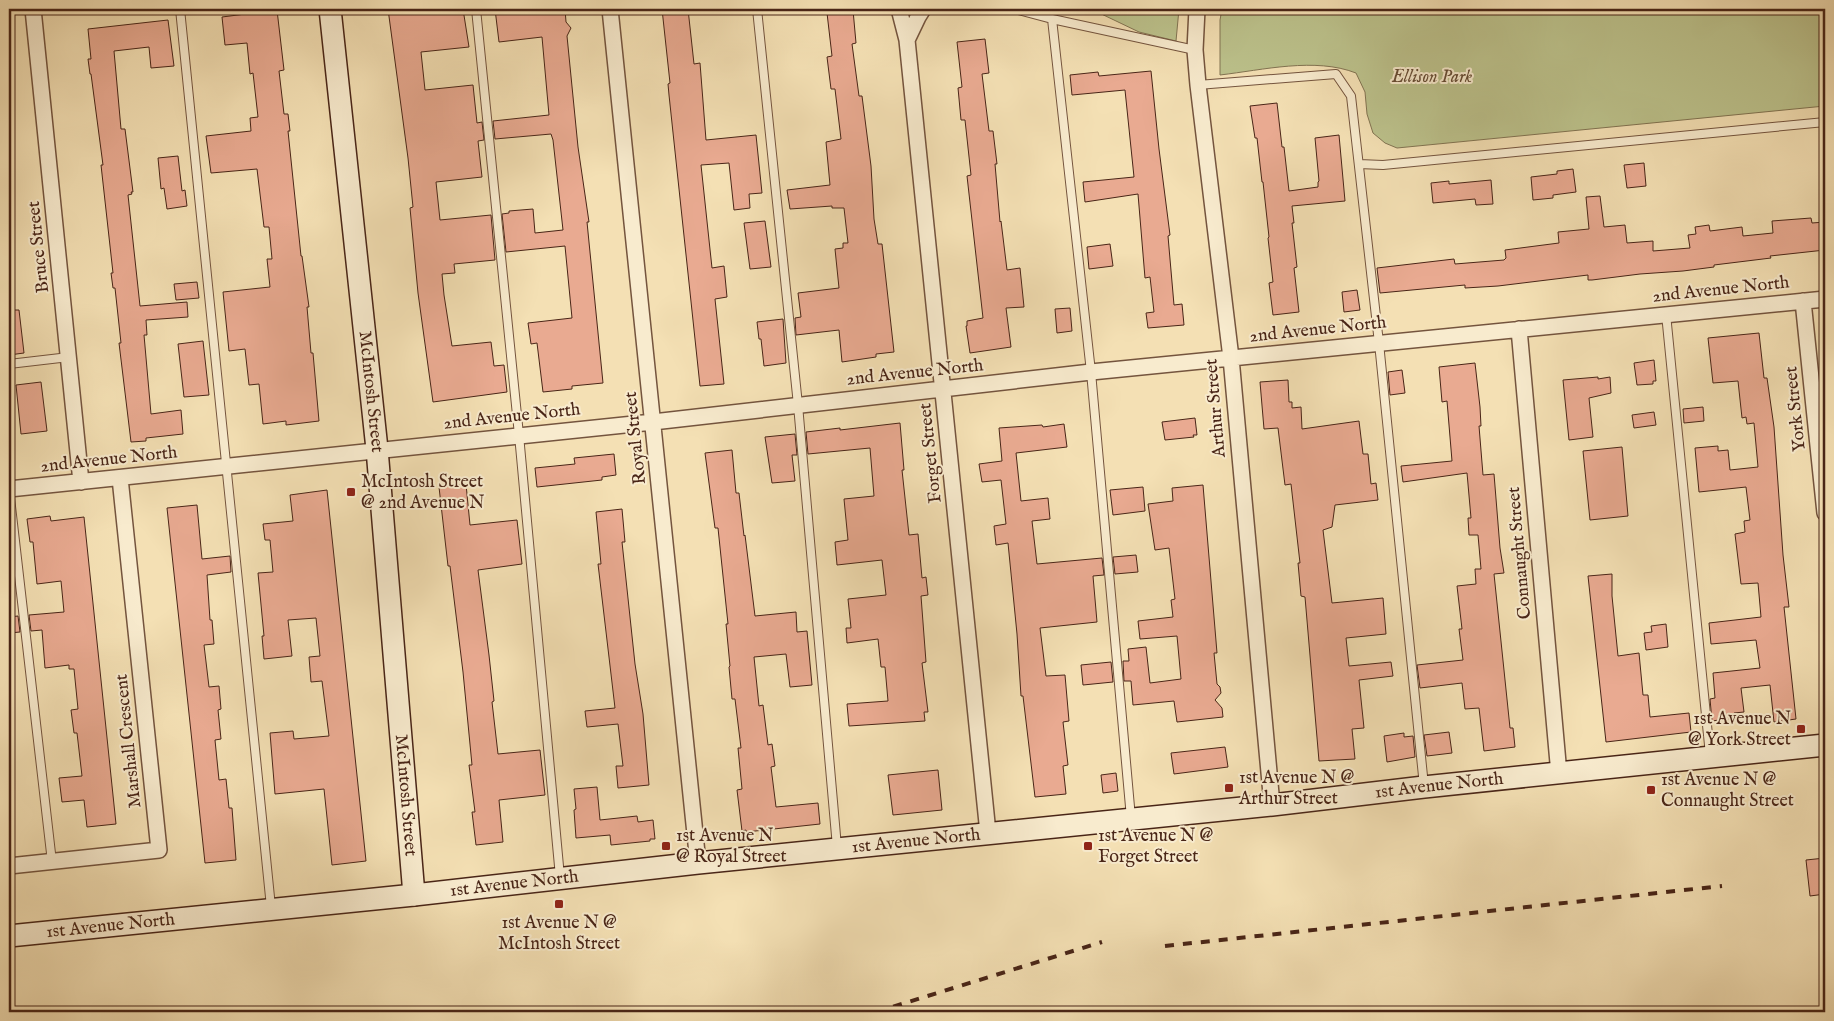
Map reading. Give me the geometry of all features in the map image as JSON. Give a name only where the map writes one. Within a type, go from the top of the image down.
[{"type":"main road","name":"McIntosh Street","points":[[330,9],[377,450],[414,895]]},
{"type":"main road","name":"1st Avenue North","points":[[9,936],[414,895],[988,833],[1131,820],[1825,745]]},
{"type":"street","name":"Bruce Street","points":[[33,9],[81,482]]},
{"type":"street","name":"Royal Street","points":[[610,9],[698,863]]},
{"type":"street","name":"Forget Street","points":[[899,9],[907,40],[988,833]]},
{"type":"street","points":[[907,40],[923,9]]},
{"type":"street","name":"Arthur Street","points":[[1197,9],[1195,50],[1198,85],[1231,358],[1272,805]]},
{"type":"street","name":"2nd Avenue North","points":[[9,489],[654,422],[1091,372],[1825,298]]},
{"type":"street","name":"York Street","points":[[1803,301],[1825,513]]},
{"type":"street","name":"Connaught Street","points":[[1519,329],[1559,774]]},
{"type":"street","name":"Marshall Crescent","points":[[9,866],[159,850],[120,478]]},
{"type":"lane","points":[[180,9],[271,909]]},
{"type":"lane","points":[[476,9],[519,435],[560,879]]},
{"type":"lane","points":[[757,9],[798,405],[837,850]]},
{"type":"lane","points":[[1015,9],[1052,19],[1195,50]]},
{"type":"lane","points":[[1052,19],[1091,372],[1131,820]]},
{"type":"lane","points":[[1198,85],[1336,74],[1350,96],[1359,164],[1424,787]]},
{"type":"lane","points":[[1359,164],[1392,164],[1825,122]]},
{"type":"lane","points":[[1666,314],[1710,758]]},
{"type":"lane","points":[[9,364],[69,357]]},
{"type":"lane","points":[[9,489],[52,862]]},
{"type":"green space","points":[[1091,9],[1179,9],[1176,41],[1139,32]]},
{"type":"green space","name":"Ellison Park","points":[[1222,9],[1825,9],[1825,106],[1397,148],[1385,143],[1373,133],[1367,114],[1365,92],[1356,73],[1340,68],[1306,65],[1220,75],[1220,20]]},
{"type":"building","points":[[388,9],[463,9],[469,47],[421,52],[425,90],[473,85],[477,123],[482,122],[484,140],[478,141],[482,177],[436,182],[440,220],[491,215],[495,260],[454,264],[455,273],[442,274],[444,295],[452,346],[491,342],[494,366],[504,365],[507,392],[433,402],[418,293],[410,208],[413,207],[408,158]]},
{"type":"building","points":[[495,9],[565,9],[566,22],[571,28],[567,36],[578,147],[589,222],[587,222],[603,383],[572,386],[572,389],[543,392],[537,343],[531,344],[528,323],[572,318],[565,246],[506,252],[502,214],[509,213],[509,211],[533,209],[535,233],[563,230],[553,140],[551,134],[495,139],[493,121],[549,115],[542,37],[499,42]]},
{"type":"building","points":[[662,9],[688,9],[694,64],[700,63],[706,140],[756,135],[762,193],[749,194],[750,208],[734,210],[729,163],[701,165],[712,268],[724,266],[727,297],[715,299],[724,384],[700,386],[669,95],[668,84],[670,83]]},
{"type":"building","points":[[277,10],[284,70],[279,71],[284,114],[288,114],[290,131],[288,131],[301,256],[309,307],[307,307],[311,353],[313,353],[319,421],[286,425],[286,421],[263,424],[259,384],[249,385],[245,349],[229,351],[223,292],[270,287],[267,259],[272,259],[269,227],[264,227],[257,169],[211,173],[206,136],[251,131],[250,118],[258,117],[253,73],[250,74],[247,43],[225,45],[222,17]]},
{"type":"building","points":[[853,10],[856,43],[852,44],[859,96],[862,96],[871,166],[874,219],[878,244],[882,244],[894,352],[876,354],[876,357],[842,362],[839,330],[796,335],[795,318],[801,317],[798,293],[839,288],[835,249],[843,248],[843,243],[848,243],[844,208],[832,208],[832,206],[790,209],[787,190],[830,185],[826,142],[841,139],[835,89],[831,89],[827,57],[832,56],[827,13]]},
{"type":"building","points":[[168,20],[174,66],[151,68],[149,47],[114,51],[121,129],[125,129],[133,192],[128,195],[140,306],[187,302],[188,317],[146,320],[147,335],[144,335],[151,414],[181,410],[183,434],[146,438],[146,441],[131,442],[119,343],[121,343],[115,288],[113,288],[111,273],[113,273],[101,165],[103,165],[88,59],[91,59],[88,29]]},
{"type":"building","points":[[985,39],[989,73],[982,74],[989,131],[993,131],[1000,222],[1007,270],[1020,268],[1024,307],[1006,308],[1011,347],[970,353],[967,321],[983,318],[967,176],[971,175],[965,120],[961,120],[958,88],[962,87],[957,42]]},
{"type":"building","points":[[1151,71],[1170,235],[1168,236],[1174,305],[1182,304],[1184,325],[1148,328],[1146,313],[1154,312],[1150,277],[1145,278],[1138,194],[1085,202],[1083,182],[1134,177],[1125,90],[1072,95],[1070,75],[1098,72],[1099,76]]},
{"type":"building","points":[[1277,103],[1289,191],[1318,187],[1315,138],[1339,135],[1345,201],[1292,206],[1297,267],[1294,268],[1299,312],[1273,315],[1269,283],[1273,282],[1263,182],[1257,138],[1255,138],[1250,106]]},
{"type":"building","points":[[178,156],[182,191],[185,190],[187,206],[167,209],[164,188],[161,189],[158,158]]},
{"type":"building","points":[[1644,163],[1646,186],[1627,188],[1624,165]]},
{"type":"building","points":[[1573,169],[1576,192],[1553,195],[1553,198],[1533,200],[1531,177],[1557,174],[1557,171]]},
{"type":"building","points":[[1491,180],[1493,204],[1476,205],[1475,199],[1433,203],[1431,183],[1449,181],[1449,184]]},
{"type":"building","points":[[1600,196],[1604,227],[1625,225],[1627,243],[1653,241],[1653,251],[1690,248],[1688,235],[1696,234],[1695,227],[1709,225],[1710,231],[1742,227],[1743,236],[1773,233],[1772,221],[1811,218],[1812,223],[1825,222],[1825,250],[1770,256],[1771,258],[1683,271],[1592,280],[1588,280],[1588,275],[1498,286],[1465,288],[1465,285],[1380,293],[1377,268],[1454,259],[1455,264],[1504,260],[1506,258],[1505,250],[1559,243],[1558,232],[1589,229],[1586,197]]},
{"type":"building","points":[[765,221],[771,267],[750,269],[744,223]]},
{"type":"building","points":[[1110,244],[1113,266],[1089,269],[1087,247]]},
{"type":"building","points":[[197,282],[199,298],[176,300],[174,284]]},
{"type":"building","points":[[1357,290],[1360,310],[1344,312],[1342,292]]},
{"type":"building","points":[[1070,308],[1072,331],[1057,333],[1055,309]]},
{"type":"building","points":[[9,310],[19,310],[24,353],[9,355]]},
{"type":"building","points":[[783,319],[786,363],[764,366],[757,322]]},
{"type":"building","points":[[1759,333],[1764,378],[1767,378],[1774,427],[1783,555],[1789,607],[1784,607],[1796,719],[1774,722],[1770,685],[1741,688],[1744,712],[1734,713],[1735,718],[1712,721],[1710,699],[1715,698],[1713,673],[1760,668],[1756,640],[1711,644],[1709,623],[1761,617],[1758,583],[1741,584],[1735,534],[1745,532],[1744,521],[1750,520],[1746,487],[1699,492],[1695,448],[1718,446],[1718,451],[1728,450],[1730,470],[1758,467],[1754,423],[1747,424],[1746,417],[1742,418],[1738,381],[1713,383],[1708,338]]},
{"type":"building","points":[[203,341],[209,395],[184,397],[178,344]]},
{"type":"building","points":[[1654,360],[1656,381],[1653,381],[1653,384],[1637,385],[1634,363]]},
{"type":"building","points":[[1475,363],[1480,407],[1481,426],[1479,426],[1483,475],[1494,474],[1504,573],[1494,574],[1510,728],[1513,728],[1515,747],[1484,751],[1479,708],[1465,709],[1462,683],[1420,688],[1417,665],[1463,660],[1459,629],[1462,629],[1457,586],[1476,584],[1475,569],[1481,569],[1478,535],[1469,535],[1468,518],[1471,518],[1467,473],[1403,482],[1401,466],[1452,461],[1447,401],[1442,402],[1439,367]]},
{"type":"building","points":[[1402,370],[1405,393],[1390,395],[1388,372]]},
{"type":"building","points":[[1598,377],[1598,379],[1610,377],[1611,393],[1589,398],[1593,437],[1569,440],[1563,380]]},
{"type":"building","points":[[1288,380],[1289,402],[1292,402],[1292,408],[1301,407],[1302,429],[1359,421],[1363,454],[1368,454],[1371,484],[1376,483],[1378,500],[1335,505],[1332,527],[1323,530],[1332,603],[1383,598],[1386,634],[1346,638],[1349,666],[1391,662],[1393,676],[1359,680],[1364,728],[1352,729],[1355,759],[1319,761],[1305,597],[1301,596],[1298,563],[1300,563],[1291,484],[1285,485],[1278,428],[1264,429],[1260,382]]},
{"type":"building","points":[[41,382],[47,431],[21,434],[16,385]]},
{"type":"building","points":[[1703,407],[1704,421],[1684,423],[1683,409]]},
{"type":"building","points":[[1654,412],[1656,425],[1634,428],[1632,415]]},
{"type":"building","points":[[1195,418],[1197,435],[1193,435],[1194,437],[1165,440],[1162,422]]},
{"type":"building","points":[[900,423],[904,470],[902,470],[909,535],[918,534],[922,578],[926,577],[928,595],[921,596],[926,662],[922,663],[928,712],[924,712],[925,721],[849,726],[847,704],[888,701],[885,667],[881,667],[878,639],[847,643],[846,628],[851,628],[848,599],[886,595],[882,560],[837,565],[835,542],[848,540],[844,499],[874,496],[870,448],[808,454],[806,432]]},
{"type":"building","points":[[1064,424],[1067,447],[1016,453],[1021,501],[1048,498],[1050,519],[1032,521],[1037,564],[1102,558],[1104,575],[1093,576],[1097,622],[1040,628],[1046,676],[1065,675],[1069,721],[1063,722],[1068,765],[1063,766],[1066,794],[1035,797],[1023,696],[1021,696],[1008,543],[996,545],[994,526],[1006,524],[1001,480],[982,482],[979,464],[1002,461],[999,428],[1042,425],[1043,427]]},
{"type":"building","points":[[795,434],[797,455],[792,455],[795,481],[772,483],[765,437]]},
{"type":"building","points":[[1622,447],[1628,516],[1590,520],[1583,451]]},
{"type":"building","points":[[732,450],[736,493],[739,493],[755,616],[796,612],[797,632],[807,631],[812,685],[790,687],[786,654],[754,657],[759,706],[763,705],[768,745],[772,744],[775,766],[771,767],[776,807],[818,803],[820,824],[742,831],[737,790],[742,789],[738,748],[741,748],[735,699],[732,699],[726,624],[728,624],[718,528],[715,528],[705,453]]},
{"type":"building","points":[[614,454],[616,475],[602,477],[602,480],[537,487],[535,468],[575,464],[574,458]]},
{"type":"building","points":[[466,484],[470,525],[517,520],[522,564],[478,570],[494,701],[492,702],[498,754],[540,750],[545,795],[499,800],[503,842],[476,845],[472,812],[475,812],[469,765],[472,765],[463,672],[439,487]]},
{"type":"building","points":[[1203,485],[1217,653],[1214,653],[1217,684],[1220,687],[1221,693],[1215,700],[1222,708],[1223,717],[1177,722],[1174,701],[1133,705],[1131,681],[1124,681],[1123,661],[1129,661],[1128,649],[1146,647],[1150,683],[1181,679],[1177,636],[1140,639],[1138,621],[1173,617],[1171,600],[1175,599],[1169,548],[1155,550],[1148,504],[1173,501],[1172,488]]},
{"type":"building","points":[[1143,487],[1145,511],[1113,515],[1110,490]]},
{"type":"building","points":[[327,490],[366,861],[332,865],[324,789],[275,794],[270,733],[293,731],[294,739],[329,736],[322,681],[311,682],[309,657],[320,656],[316,618],[288,620],[292,656],[264,659],[262,636],[264,636],[258,573],[273,572],[270,540],[265,540],[263,524],[293,521],[290,495]]},
{"type":"building","points":[[197,505],[202,559],[230,556],[231,572],[207,575],[210,620],[212,620],[214,644],[204,645],[209,687],[219,686],[221,709],[218,710],[221,739],[215,740],[219,780],[226,779],[229,808],[232,808],[236,860],[205,863],[167,508]]},
{"type":"building","points":[[622,509],[625,542],[622,542],[635,664],[643,714],[649,785],[618,788],[616,766],[623,766],[618,724],[587,727],[585,711],[615,708],[598,564],[601,564],[596,512]]},
{"type":"building","points":[[50,516],[51,521],[84,517],[116,824],[87,827],[84,800],[62,802],[59,778],[82,776],[77,733],[74,733],[71,710],[78,709],[74,669],[69,669],[69,665],[45,668],[42,630],[31,631],[29,615],[64,612],[61,581],[37,584],[33,542],[30,542],[27,519]]},
{"type":"building","points":[[1136,555],[1138,572],[1115,574],[1113,557]]},
{"type":"building","points":[[1612,574],[1612,596],[1618,656],[1639,653],[1643,695],[1648,695],[1650,717],[1689,713],[1691,732],[1606,742],[1588,576]]},
{"type":"building","points":[[18,616],[20,632],[9,633],[9,617]]},
{"type":"building","points":[[1666,624],[1668,647],[1646,650],[1644,633],[1652,632],[1651,626]]},
{"type":"building","points":[[1111,662],[1113,682],[1083,685],[1081,665]]},
{"type":"building","points":[[1449,732],[1452,753],[1427,756],[1424,735]]},
{"type":"building","points":[[1404,733],[1404,737],[1413,736],[1415,757],[1387,762],[1384,736]]},
{"type":"building","points":[[1225,747],[1228,767],[1174,774],[1171,753]]},
{"type":"building","points":[[938,770],[942,810],[893,815],[888,775]]},
{"type":"building","points":[[1116,773],[1118,791],[1103,793],[1101,775]]},
{"type":"building","points":[[597,787],[600,820],[637,816],[638,822],[653,820],[655,839],[611,845],[610,835],[576,838],[574,789]]},
{"type":"building","points":[[1825,858],[1825,894],[1810,896],[1806,860]]},
{"type":"railway","points":[[1165,946],[1722,886]]},
{"type":"railway","points":[[876,1012],[1102,942]]},
{"type":"place","name":"McIntosh Street @ 2nd Avenue N","points":[[351,492]]},
{"type":"place","name":"1st Avenue N @ York Street","points":[[1801,729]]},
{"type":"place","name":"1st Avenue N @ Arthur Street","points":[[1229,788]]},
{"type":"place","name":"1st Avenue N @ Connaught Street","points":[[1651,790]]},
{"type":"place","name":"1st Avenue N @ Royal Street","points":[[666,846]]},
{"type":"place","name":"1st Avenue N @ Forget Street","points":[[1088,846]]},
{"type":"place","name":"1st Avenue N @ McIntosh Street","points":[[559,904]]}]
